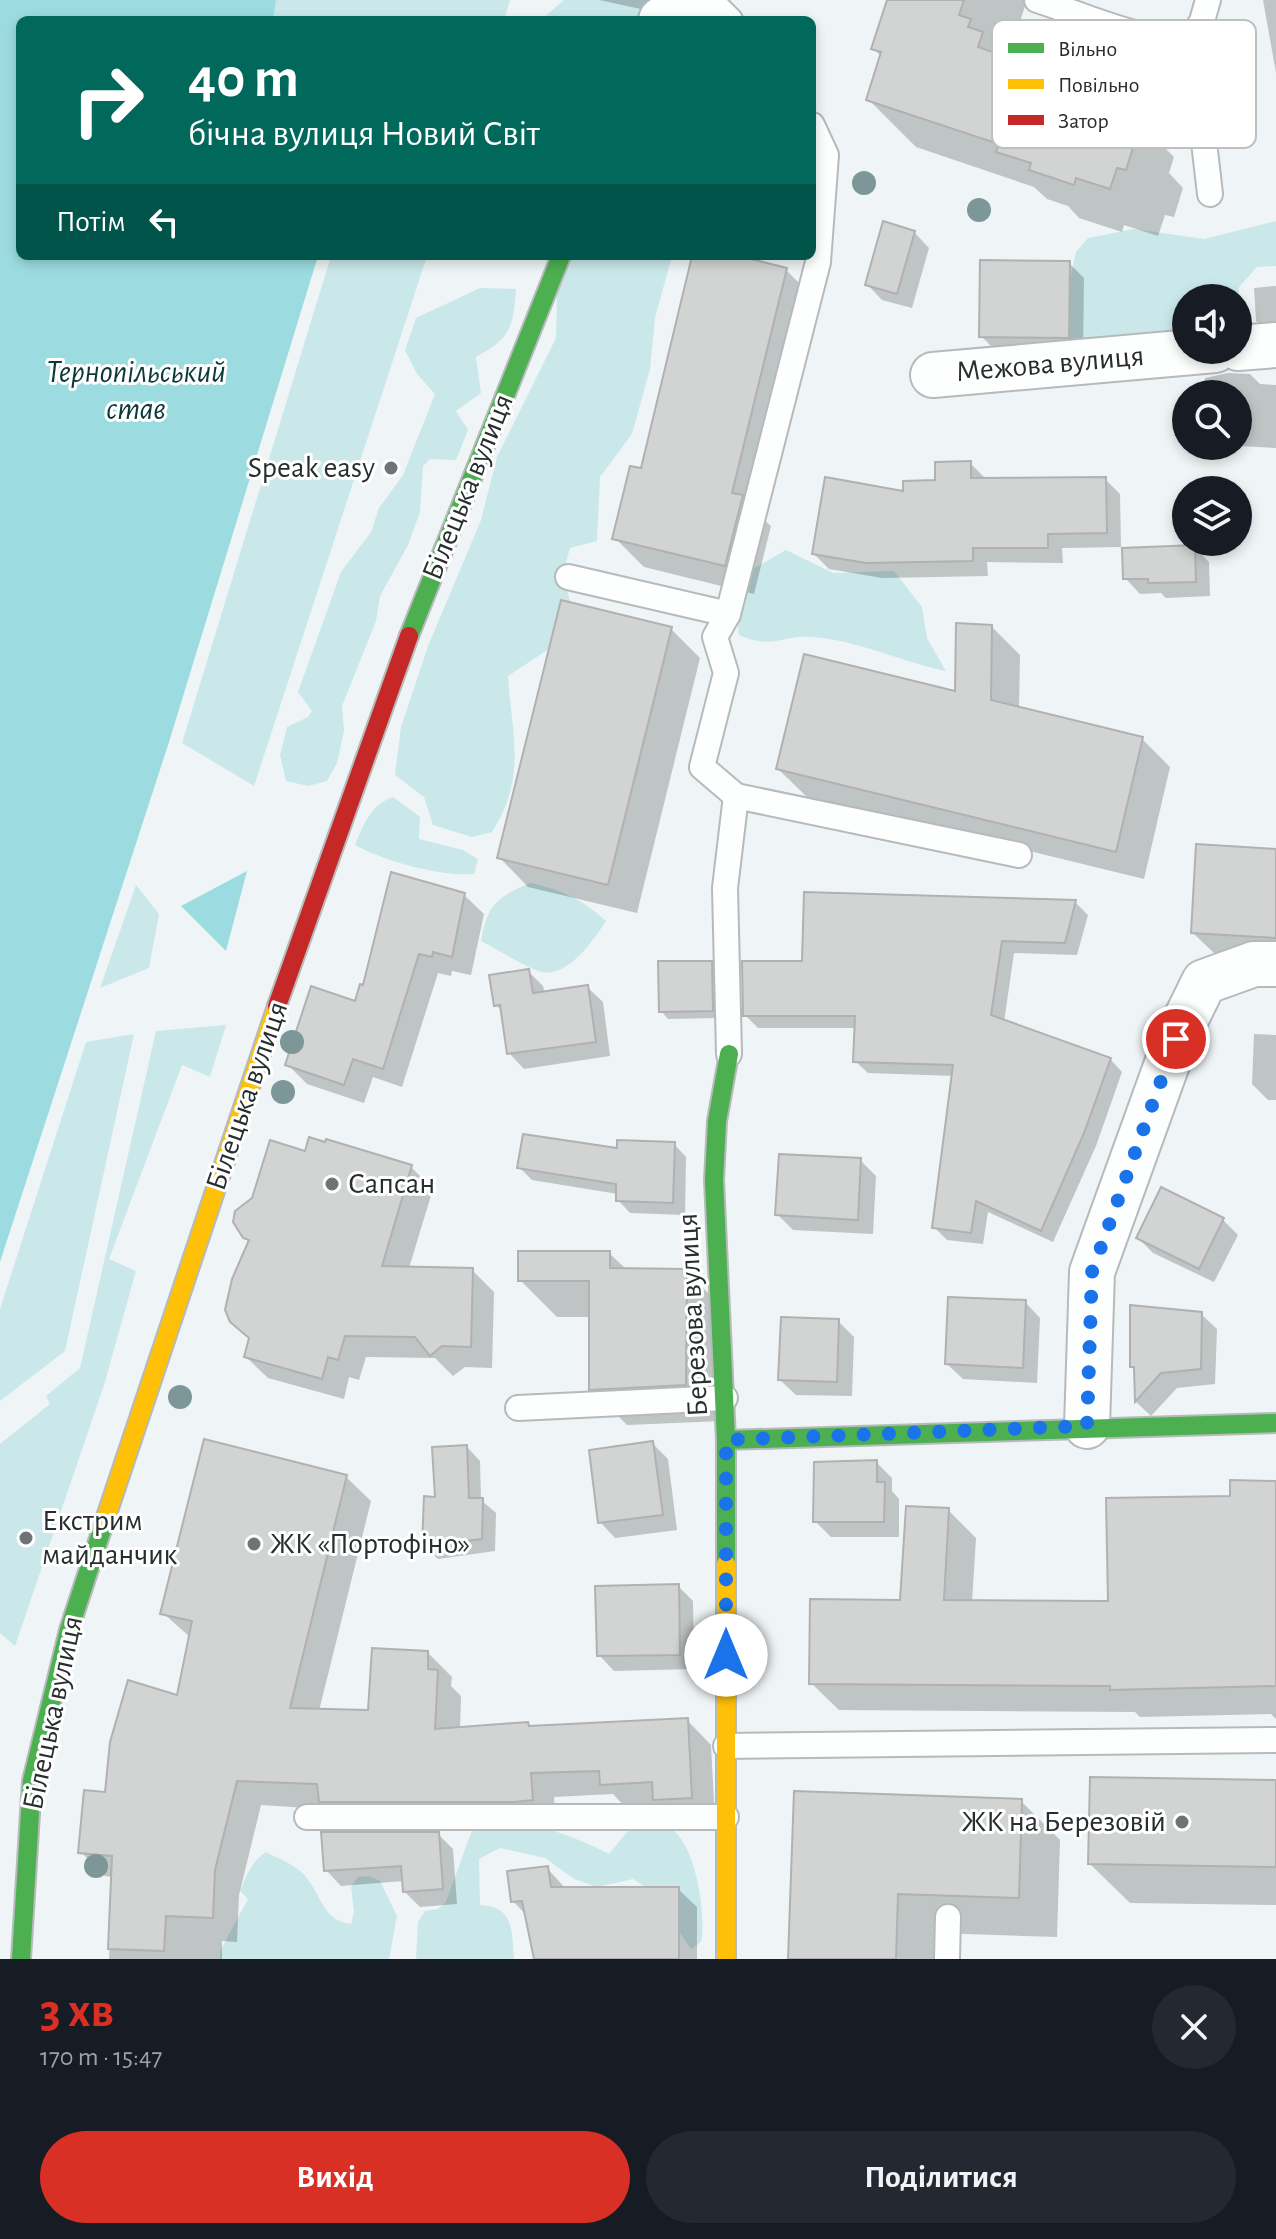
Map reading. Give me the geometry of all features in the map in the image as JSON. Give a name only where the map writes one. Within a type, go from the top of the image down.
[{"type":"street","points":[[675,16],[710,6]]},
{"type":"street","name":"Білецька вулиця","points":[[21,1959],[32,1781],[69,1630],[241,1107],[416,616],[559,260]]},
{"type":"street","points":[[1252,347],[1276,345]]},
{"type":"street","name":"Межова вулиця","points":[[933,375],[1172,354]]},
{"type":"street","points":[[1087,1426],[1092,1272],[1176,1039],[1204,982],[1254,964],[1276,964]]},
{"type":"street","name":"Березова вулиця","points":[[726,1959],[726,1440],[714,1180],[717,1121],[729,1054]]},
{"type":"street","points":[[726,1440],[1087,1426],[1276,1423]]},
{"type":"lane","points":[[1037,0],[1099,20]]},
{"type":"lane","points":[[1202,20],[1208,0]]},
{"type":"lane","points":[[816,134],[826,155],[818,262],[728,614],[715,637],[726,673],[702,767],[736,796],[1019,855]]},
{"type":"lane","points":[[1205,148],[1210,194]]},
{"type":"lane","points":[[568,577],[728,614]]},
{"type":"lane","points":[[729,1054],[725,888],[736,796]]},
{"type":"lane","points":[[518,1408],[725,1398]]},
{"type":"lane","points":[[726,1746],[1276,1740]]},
{"type":"lane","points":[[307,1817],[726,1817]]},
{"type":"lane","points":[[947,1959],[948,1917]]},
{"type":"shaded area","points":[[268,0],[510,0],[505,16],[270,16]]},
{"type":"shaded area","points":[[564,0],[647,0],[654,11],[653,16],[546,16]]},
{"type":"shaded area","points":[[1276,221],[1276,266],[1257,267],[1242,284],[1172,284],[1172,348],[1098,361],[1059,331],[1076,252],[1088,238],[1134,229],[1204,239]]},
{"type":"shaded area","points":[[330,260],[426,260],[254,786],[182,743]]},
{"type":"shaded area","points":[[558,260],[671,260],[655,318],[650,369],[632,434],[600,477],[597,541],[570,548],[563,573],[571,605],[555,645],[508,676],[515,756],[510,793],[492,832],[472,837],[433,825],[424,797],[395,775],[401,727],[428,646],[481,520],[497,457],[556,338]]},
{"type":"shaded area","points":[[480,288],[516,289],[511,323],[497,344],[476,357],[481,393],[456,411],[468,430],[456,460],[430,459],[423,466],[420,512],[408,545],[380,596],[376,621],[342,706],[344,731],[337,763],[327,781],[308,786],[286,781],[280,755],[287,727],[308,717],[312,711],[298,692],[341,572],[371,532],[379,508],[403,475],[435,394],[417,374],[405,350],[416,318]]},
{"type":"shaded area","points":[[786,550],[833,573],[894,571],[922,607],[927,638],[946,671],[829,639],[801,637],[760,641],[739,635],[736,608],[751,570]]},
{"type":"shaded area","points":[[393,797],[420,817],[419,839],[463,850],[478,859],[474,874],[413,867],[355,845],[373,810]]},
{"type":"shaded area","points":[[530,883],[571,896],[606,921],[578,957],[559,970],[548,973],[524,965],[481,941],[486,919],[495,904]]},
{"type":"shaded area","points":[[136,885],[159,914],[149,968],[100,988]]},
{"type":"shaded area","points":[[226,1025],[210,1077],[182,1065],[109,1259],[136,1271],[104,1385],[15,1646],[0,1633],[0,1444],[50,1404],[46,1396],[80,1368],[156,1031]]},
{"type":"shaded area","points":[[134,1034],[65,1351],[0,1401],[0,1309],[86,1042]]},
{"type":"shaded area","points":[[489,1818],[551,1830],[609,1854],[632,1826],[659,1824],[674,1831],[691,1858],[696,1876],[702,1913],[701,1942],[691,1949],[653,1892],[633,1879],[597,1887],[574,1879],[545,1858],[500,1848],[479,1859],[480,1905],[491,1906],[505,1915],[511,1930],[514,1959],[416,1959],[418,1922],[425,1911],[438,1909],[446,1902],[471,1833]]},
{"type":"shaded area","points":[[266,1852],[300,1871],[327,1910],[341,1922],[351,1924],[354,1912],[351,1887],[358,1877],[369,1876],[380,1881],[397,1916],[389,1959],[220,1959],[220,1951],[248,1899],[240,1891],[253,1864]]},
{"type":"water","name":"Тернопільський став","points":[[0,0],[276,0],[274,16],[16,16],[16,260],[317,260],[169,742],[0,1262]]},
{"type":"water","points":[[247,871],[226,951],[181,906]]},
{"type":"building","points":[[887,0],[964,0],[959,15],[971,19],[968,27],[983,32],[978,47],[992,52],[992,142],[866,100],[881,52],[871,49]]},
{"type":"building","points":[[998,148],[1133,148],[1126,170],[1117,168],[1110,189],[1076,178],[1074,185],[1029,170],[1031,163],[996,152]]},
{"type":"building","points":[[883,221],[915,231],[897,294],[865,285]]},
{"type":"building","points":[[691,260],[755,260],[787,268],[732,493],[743,495],[725,566],[612,539],[630,466],[641,468]]},
{"type":"building","points":[[980,260],[1070,261],[1069,338],[979,337]]},
{"type":"building","points":[[971,461],[971,478],[1106,477],[1107,533],[1048,534],[1048,548],[973,548],[973,561],[866,563],[812,554],[825,477],[903,491],[903,481],[935,480],[935,462]]},
{"type":"building","points":[[1172,546],[1172,556],[1195,556],[1196,582],[1148,583],[1148,579],[1123,579],[1122,548]]},
{"type":"building","points":[[561,600],[672,627],[608,885],[497,858]]},
{"type":"building","points":[[956,623],[992,625],[991,700],[1143,737],[1116,852],[776,769],[804,654],[955,691]]},
{"type":"building","points":[[1196,844],[1276,849],[1276,938],[1191,933]]},
{"type":"building","points":[[391,872],[465,893],[452,957],[433,952],[432,957],[419,954],[383,1069],[353,1059],[344,1085],[285,1065],[311,986],[355,1001],[360,984],[363,985]]},
{"type":"building","points":[[804,892],[1076,900],[1065,943],[1002,941],[991,1015],[1111,1058],[1084,1133],[1041,1231],[976,1201],[971,1233],[932,1228],[953,1065],[853,1062],[855,1016],[743,1016],[742,961],[802,961]]},
{"type":"building","points":[[658,961],[712,961],[713,1011],[659,1012]]},
{"type":"building","points":[[529,969],[533,993],[588,985],[596,1042],[507,1054],[500,1005],[494,1006],[489,975]]},
{"type":"building","points":[[523,1134],[617,1148],[617,1140],[675,1142],[673,1203],[616,1201],[616,1184],[517,1168]]},
{"type":"building","points":[[309,1137],[325,1142],[326,1139],[412,1165],[382,1266],[473,1268],[471,1347],[442,1346],[430,1356],[415,1337],[345,1336],[338,1360],[328,1357],[322,1379],[244,1357],[249,1338],[230,1322],[225,1310],[232,1279],[249,1240],[243,1238],[233,1222],[235,1211],[252,1198],[270,1140],[305,1151]]},
{"type":"building","points":[[779,1154],[861,1158],[858,1220],[775,1215]]},
{"type":"building","points":[[1161,1187],[1224,1218],[1199,1269],[1136,1238]]},
{"type":"building","points":[[518,1251],[610,1251],[610,1268],[687,1269],[686,1385],[589,1390],[589,1281],[518,1281]]},
{"type":"building","points":[[948,1297],[1026,1300],[1023,1368],[945,1364]]},
{"type":"building","points":[[1130,1305],[1202,1312],[1201,1369],[1161,1373],[1135,1402],[1134,1367],[1130,1367]]},
{"type":"building","points":[[781,1317],[839,1319],[837,1382],[778,1380]]},
{"type":"building","points":[[204,1439],[347,1475],[290,1708],[368,1710],[372,1648],[428,1651],[428,1669],[438,1670],[435,1729],[528,1722],[529,1726],[688,1718],[692,1798],[653,1800],[652,1782],[600,1785],[599,1771],[531,1773],[533,1800],[514,1802],[319,1802],[317,1784],[237,1781],[215,1870],[213,1918],[166,1916],[164,1951],[108,1949],[112,1856],[78,1853],[84,1790],[105,1792],[110,1742],[128,1680],[177,1695],[192,1621],[160,1614]]},
{"type":"building","points":[[653,1441],[663,1515],[598,1523],[589,1450]]},
{"type":"building","points":[[467,1445],[469,1498],[483,1498],[482,1539],[422,1546],[424,1496],[435,1497],[432,1447]]},
{"type":"building","points":[[877,1460],[877,1482],[885,1482],[884,1522],[813,1522],[814,1462]]},
{"type":"building","points":[[1230,1480],[1276,1481],[1276,1686],[1110,1690],[1110,1686],[809,1684],[810,1599],[900,1600],[906,1506],[949,1508],[944,1600],[1108,1601],[1106,1498],[1230,1496]]},
{"type":"building","points":[[679,1584],[680,1655],[597,1656],[595,1586]]},
{"type":"building","name":"ЖК на Березовій","points":[[1090,1777],[1276,1780],[1276,1867],[1088,1864]]},
{"type":"building","points":[[794,1791],[1022,1799],[1019,1898],[898,1894],[896,1959],[788,1959]]},
{"type":"building","points":[[321,1832],[439,1832],[443,1889],[403,1892],[401,1866],[324,1871]]},
{"type":"building","points":[[548,1866],[551,1887],[679,1887],[679,1959],[534,1959],[522,1901],[511,1902],[507,1871]]},
{"type":"traffic: fast","points":[[409,636],[559,260]]},
{"type":"traffic: fast","points":[[726,1564],[726,1440],[714,1180],[717,1121],[729,1054]]},
{"type":"traffic: fast","points":[[726,1440],[1276,1423]]},
{"type":"traffic: fast","points":[[21,1959],[32,1781],[69,1630],[106,1517]]},
{"type":"traffic: slow","points":[[106,1517],[277,1006]]},
{"type":"traffic: slow","points":[[726,1564],[726,1959]]},
{"type":"traffic: jam","points":[[277,1006],[409,636]]},
{"type":"place","name":"Speak easy","points":[[391,468]]},
{"type":"place","name":"Сапсан","points":[[332,1184]]},
{"type":"place","name":"Екстрим майданчик","points":[[26,1538]]},
{"type":"place","name":"ЖК «Портофіно»","points":[[254,1544]]},
{"type":"place","name":"ЖК на Березовій","points":[[1182,1822]]},
{"type":"route","points":[[726,1655],[726,1440],[1087,1426],[1092,1272],[1176,1039]]}]
